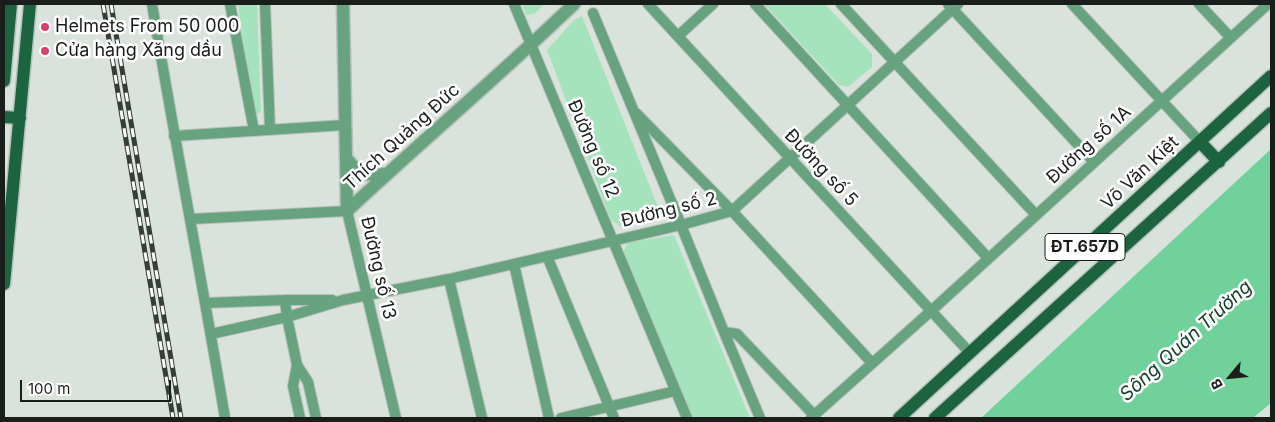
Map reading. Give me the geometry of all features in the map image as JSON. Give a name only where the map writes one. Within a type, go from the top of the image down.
[{"type":"main road","points":[[4,81],[11,4]]},
{"type":"main road","points":[[4,284],[7,223],[20,118],[30,4]]},
{"type":"main road","name":"Võ Văn Kiệt","points":[[899,418],[1271,76]]},
{"type":"main road","name":"ĐT.657D","points":[[935,418],[1271,113]]},
{"type":"main road","points":[[4,117],[20,118]]},
{"type":"main road","points":[[1200,142],[1218,162]]},
{"type":"street","points":[[152,4],[225,418]]},
{"type":"street","points":[[230,4],[254,131]]},
{"type":"street","points":[[266,4],[270,130]]},
{"type":"street","name":"Đường số 13","points":[[343,4],[347,211],[396,418]]},
{"type":"street","name":"Đường số 12","points":[[514,4],[687,418]]},
{"type":"street","name":"Thích Quảng Đức","points":[[191,219],[347,211],[532,45],[574,4]]},
{"type":"street","name":"Đường số 5","points":[[648,4],[970,353]]},
{"type":"street","points":[[678,36],[713,4]]},
{"type":"street","points":[[756,4],[988,258]]},
{"type":"street","points":[[841,4],[1036,215]]},
{"type":"street","points":[[1072,4],[1200,142]]},
{"type":"street","points":[[1199,4],[1231,38]]},
{"type":"street","name":"Đường số 1A","points":[[931,311],[1268,4]]},
{"type":"street","points":[[953,5],[1094,162]]},
{"type":"street","name":"Đường số 2","points":[[211,334],[287,317],[343,300],[449,279],[681,225],[732,211],[848,105],[953,5]]},
{"type":"street","points":[[592,13],[760,418]]},
{"type":"street","points":[[632,109],[732,211],[872,363]]},
{"type":"street","points":[[174,136],[345,126]]},
{"type":"street","points":[[346,158],[362,173],[371,176],[386,174]]},
{"type":"street","points":[[547,256],[614,418]]},
{"type":"street","points":[[514,264],[549,418]]},
{"type":"street","points":[[449,279],[482,418]]},
{"type":"street","points":[[285,300],[297,365],[308,382],[316,418]]},
{"type":"street","name":"Đường số 2","points":[[206,303],[343,300]]},
{"type":"street","points":[[724,332],[737,334],[812,417],[931,311]]},
{"type":"street","points":[[297,365],[293,386],[300,418]]},
{"type":"street","points":[[561,418],[675,392]]},
{"type":"shaded area","points":[[238,4],[257,4],[261,112],[257,114],[252,108]]},
{"type":"shaded area","points":[[522,4],[545,4],[534,14],[526,15]]},
{"type":"shaded area","points":[[764,4],[825,4],[872,54],[872,67],[848,87],[839,85]]},
{"type":"shaded area","points":[[582,16],[660,212],[657,219],[620,226],[611,220],[547,50],[574,20]]},
{"type":"shaded area","points":[[674,235],[750,418],[692,418],[623,252],[628,243]]},
{"type":"water","name":"Sông Quán Trường","points":[[1271,149],[1271,403],[1253,418],[981,418]]},
{"type":"railway","points":[[103,4],[173,418]]},
{"type":"railway","points":[[111,4],[181,418]]},
{"type":"place","name":"Helmets From 50 000","points":[[45,27]]},
{"type":"place","name":"Cửa hàng Xăng dầu","points":[[45,51]]}]
